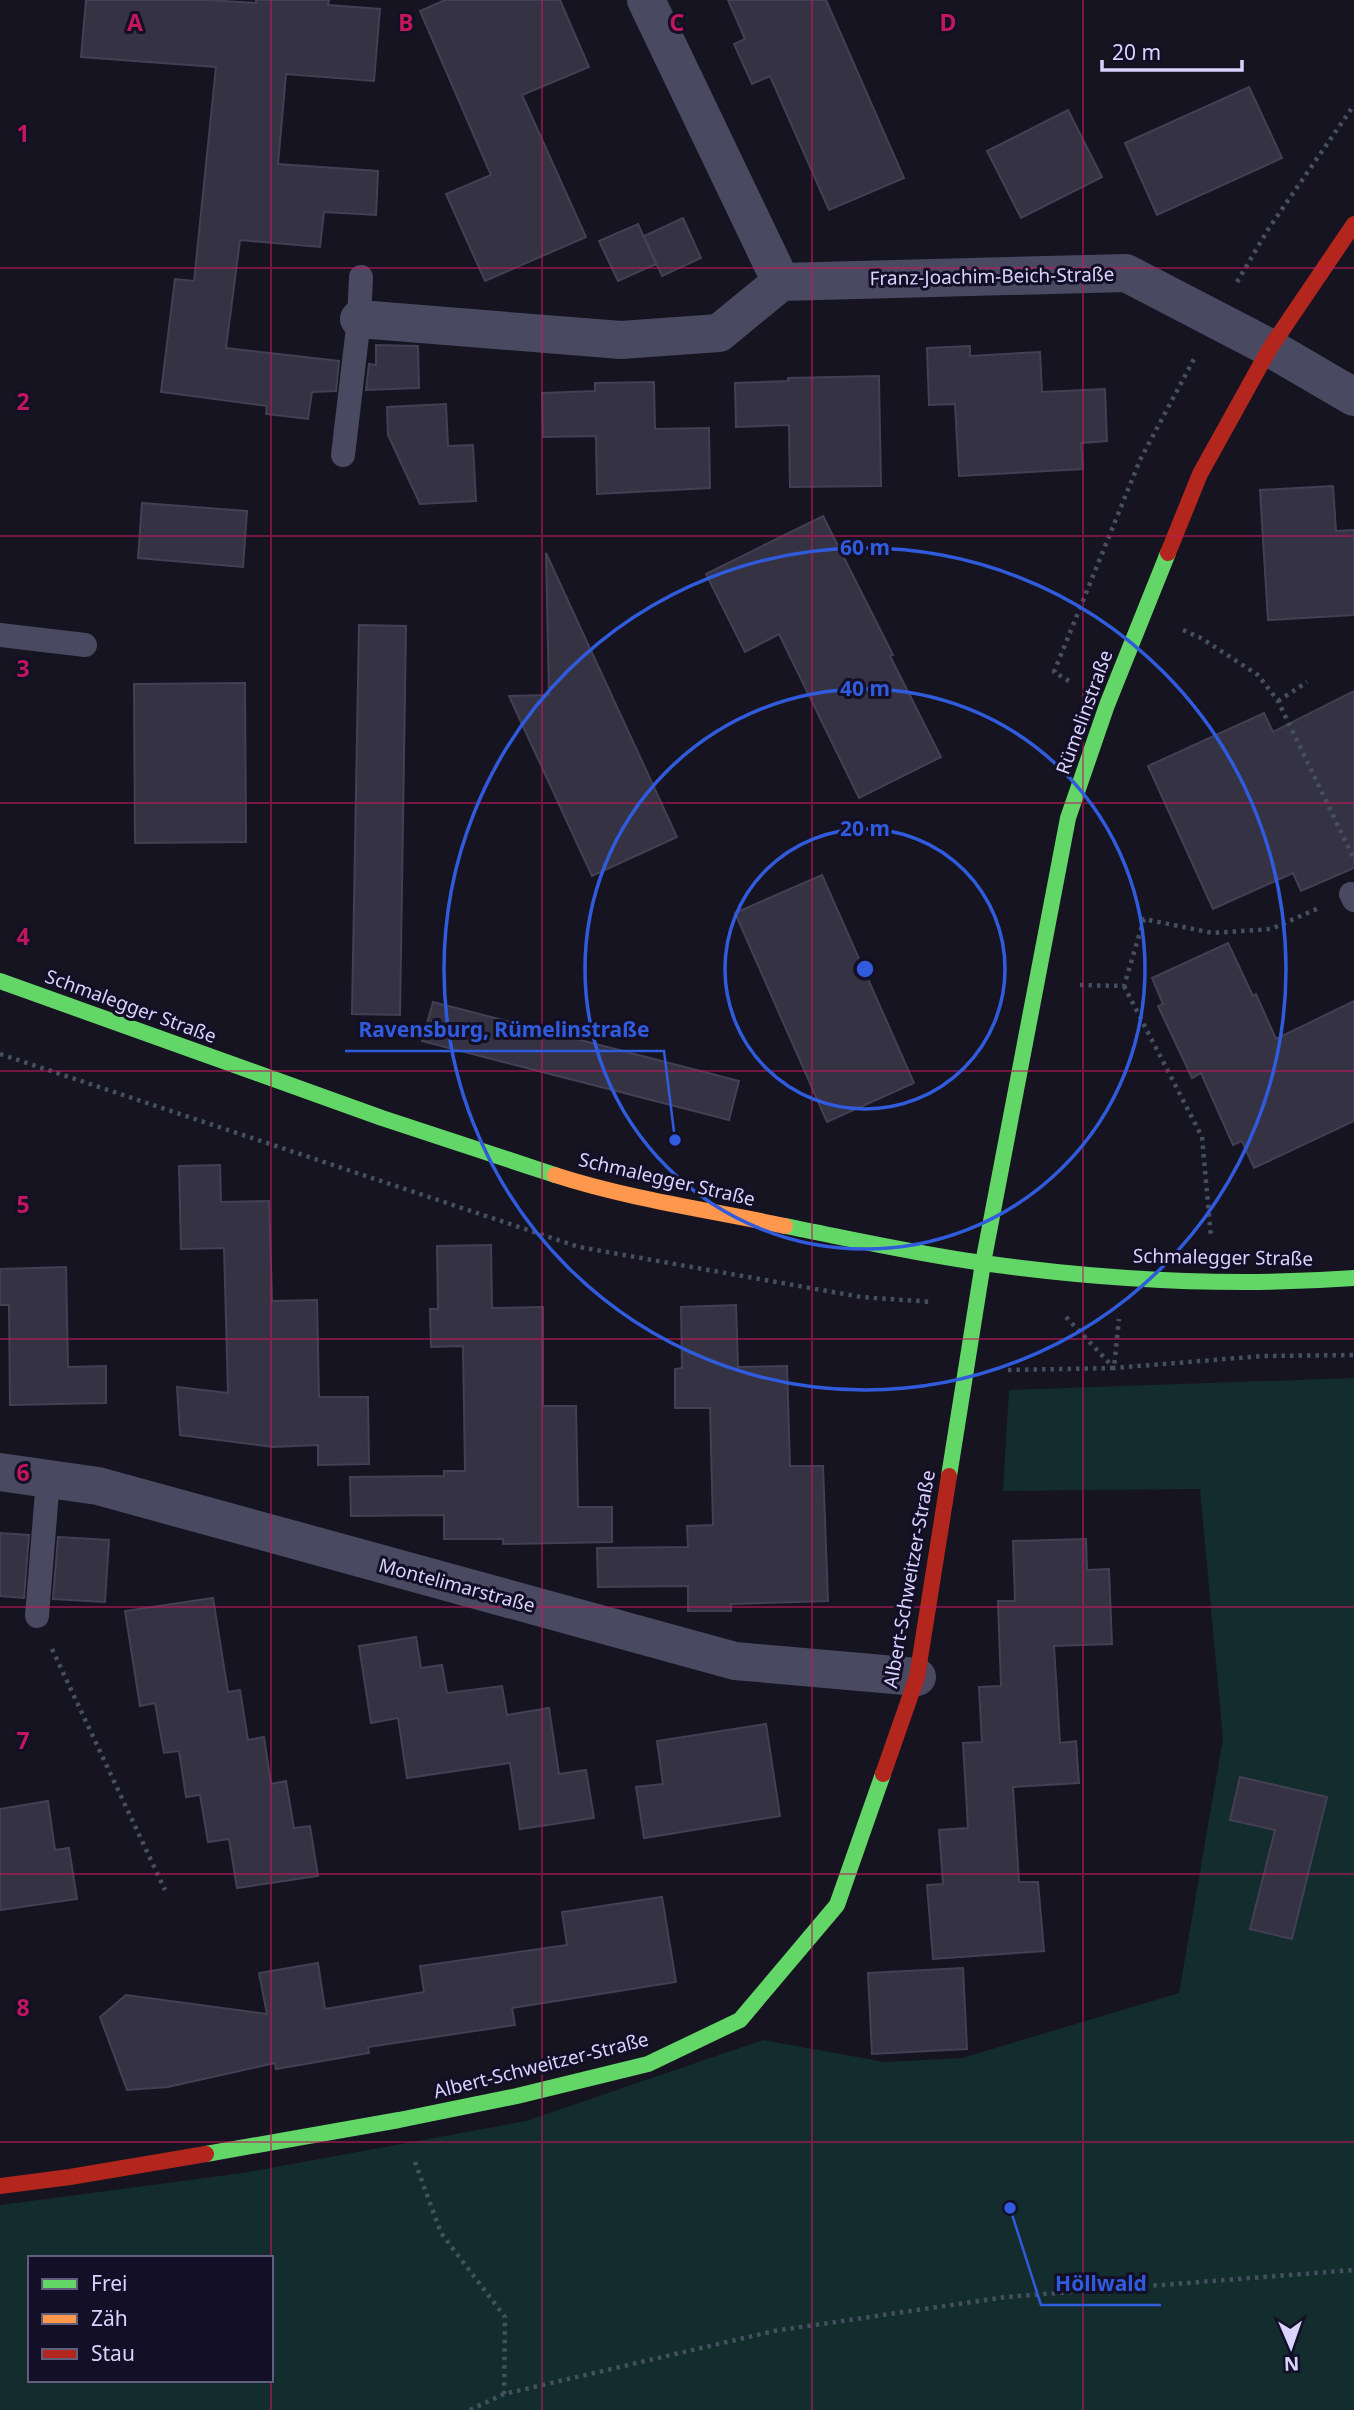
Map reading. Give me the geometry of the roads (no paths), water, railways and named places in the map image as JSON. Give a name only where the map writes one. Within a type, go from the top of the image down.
[{"type":"street","points":[[359,319],[621,340],[719,333],[781,282],[646,0]]},
{"type":"street","name":"Rümelinstraße","points":[[983,1263],[1069,818],[1107,705],[1200,474],[1270,348],[1354,224]]},
{"type":"street","name":"Franz-Joachim-Beich-Straße","points":[[781,282],[1126,273],[1270,348],[1354,397]]},
{"type":"street","name":"Schmalegger Straße","points":[[0,981],[382,1118],[578,1182],[662,1202],[983,1263],[1122,1277],[1201,1281],[1285,1283],[1354,1278]]},
{"type":"street","name":"Albert-Schweitzer-Straße","points":[[0,2186],[70,2177],[399,2120],[517,2096],[648,2064],[740,2020],[837,1905],[917,1677],[983,1263]]},
{"type":"street","name":"Montelimarstraße","points":[[0,1472],[99,1486],[735,1661],[917,1677]]},
{"type":"lane","points":[[343,455],[359,319],[360,277]]},
{"type":"lane","points":[[0,635],[85,645]]},
{"type":"lane","points":[[37,1616],[48,1479]]},
{"type":"place","name":"Ravensburg, Rümelinstraße","points":[[675,1140]]},
{"type":"place","name":"Höllwald","points":[[1010,2208]]}]
